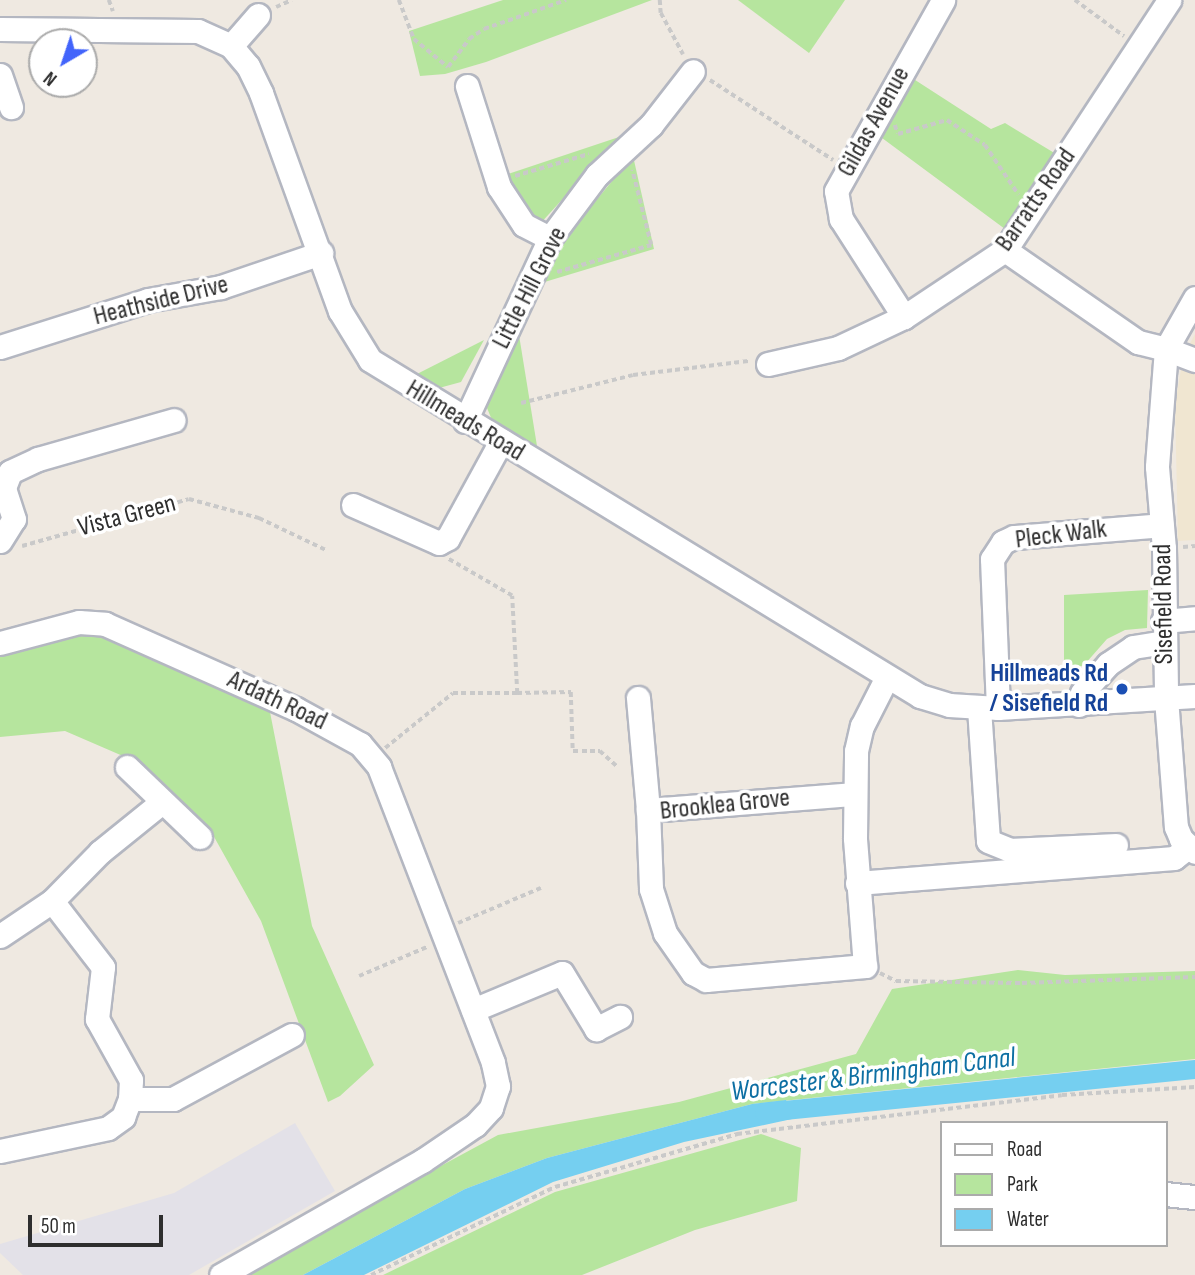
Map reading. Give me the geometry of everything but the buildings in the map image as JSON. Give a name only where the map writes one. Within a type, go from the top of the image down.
[{"type":"street","name":"Gildas Avenue","points":[[904,317],[841,219],[836,191],[886,96],[943,0]]},
{"type":"street","name":"Barratts Road","points":[[768,364],[838,348],[904,317],[975,274],[1005,250],[1169,0]]},
{"type":"street","points":[[230,46],[258,15]]},
{"type":"street","name":"Hillmeads Road","points":[[0,29],[198,31],[230,46],[248,66],[261,93],[340,311],[370,360],[920,696],[988,708],[1079,705],[1195,696]]},
{"type":"street","name":"Little Hill Grove","points":[[466,421],[551,238],[597,176],[651,125],[693,71]]},
{"type":"street","points":[[0,75],[11,107]]},
{"type":"street","points":[[467,86],[499,187],[524,225],[551,238]]},
{"type":"street","points":[[1005,250],[1138,342],[1195,360]]},
{"type":"street","name":"Heathside Drive","points":[[0,347],[148,300],[221,288],[321,254]]},
{"type":"street","name":"Sisefield Road","points":[[1192,849],[1177,827],[1185,778],[1166,698],[1163,525],[1157,467],[1166,349],[1195,298]]},
{"type":"street","points":[[4,537],[14,519],[4,488],[10,472],[38,459],[174,419]]},
{"type":"street","points":[[354,505],[439,542],[448,538],[500,441]]},
{"type":"street","name":"Pleck Walk","points":[[988,708],[992,559],[1003,542],[1014,537],[1163,525]]},
{"type":"street","points":[[1079,705],[1082,693],[1108,664],[1163,631],[1195,618]]},
{"type":"street","name":"Ardath Road","points":[[0,643],[79,622],[106,624],[338,729],[372,759],[445,933],[473,1010],[498,1086],[491,1108],[475,1125],[422,1161],[221,1275]]},
{"type":"street","points":[[865,966],[857,883],[853,794],[862,726],[887,677]]},
{"type":"street","points":[[638,698],[648,810]]},
{"type":"street","points":[[988,708],[988,841],[1010,850],[1116,845]]},
{"type":"street","points":[[127,767],[200,837]]},
{"type":"street","name":"Brooklea Grove","points":[[853,794],[648,810],[651,889],[665,933],[692,973],[706,980],[865,966]]},
{"type":"street","points":[[0,936],[52,901],[100,852],[162,802]]},
{"type":"street","points":[[857,883],[1174,858],[1192,849]]},
{"type":"street","points":[[0,1151],[108,1128],[123,1116],[130,1099],[131,1080],[97,1019],[103,967],[52,901]]},
{"type":"street","points":[[473,1010],[562,973],[596,1029],[620,1017]]},
{"type":"street","points":[[130,1099],[173,1099],[292,1035]]},
{"type":"street","points":[[1167,1194],[1195,1197]]},
{"type":"path","points":[[400,0],[414,38],[467,86]]},
{"type":"path","points":[[448,68],[469,38],[484,29],[566,0]]},
{"type":"path","points":[[660,0],[661,13],[693,71],[743,98],[846,169]]},
{"type":"path","points":[[1075,0],[1138,47]]},
{"type":"path","points":[[886,96],[898,134],[947,120],[985,145],[1021,198]]},
{"type":"path","points":[[521,403],[633,375],[736,360],[768,364]]},
{"type":"path","name":"Vista Green","points":[[4,537],[22,546],[189,499],[259,518],[328,551]]},
{"type":"path","points":[[439,542],[443,556],[512,596],[517,692]]},
{"type":"path","points":[[372,759],[453,693],[571,692],[573,751],[600,751],[618,767]]},
{"type":"path","points":[[359,976],[541,888]]},
{"type":"path","points":[[865,966],[896,981],[1022,983],[1195,977]]},
{"type":"path","points":[[371,1275],[555,1187],[737,1133],[1062,1095],[1195,1087]]},
{"type":"shaded area","points":[[1195,334],[1195,540],[1178,541],[1175,405],[1183,357]]},
{"type":"shaded area","points":[[295,1123],[335,1191],[189,1275],[23,1275],[0,1253],[0,1244],[174,1193]]},
{"type":"green space","points":[[503,0],[652,0],[486,62],[445,74],[420,76],[409,31]]},
{"type":"green space","points":[[738,0],[845,0],[809,53]]},
{"type":"green space","points":[[912,78],[991,129],[1005,123],[1056,154],[1005,229],[878,135]]},
{"type":"green space","points":[[619,137],[539,225],[531,219],[508,174]]},
{"type":"green space","points":[[633,156],[654,249],[538,284],[563,240]]},
{"type":"green space","points":[[519,335],[537,446],[492,420],[487,408],[486,396]]},
{"type":"green space","points":[[484,340],[461,382],[439,388],[415,375]]},
{"type":"green space","points":[[1148,590],[1147,628],[1125,630],[1107,639],[1085,664],[1064,676],[1064,595]]},
{"type":"green space","points":[[103,632],[269,707],[312,926],[374,1065],[340,1096],[328,1102],[261,921],[208,826],[146,766],[65,731],[0,737],[0,654],[42,641]]},
{"type":"green space","points":[[1018,970],[1065,975],[1195,971],[1195,1059],[752,1104],[547,1158],[465,1189],[303,1275],[239,1275],[498,1135],[679,1102],[856,1054],[892,989]]},
{"type":"green space","points":[[761,1134],[801,1148],[797,1201],[695,1230],[582,1275],[383,1275],[555,1192]]},
{"type":"water","points":[[786,1100],[792,1119],[684,1142],[553,1182],[364,1275],[303,1275],[465,1189],[547,1158],[752,1104]]},
{"type":"waterway","name":"Worcester & Birmingham Canal","points":[[764,1112],[1195,1069]]},
{"type":"place","name":"Hillmeads Rd / Sisefield Rd","points":[[1122,689]]}]
